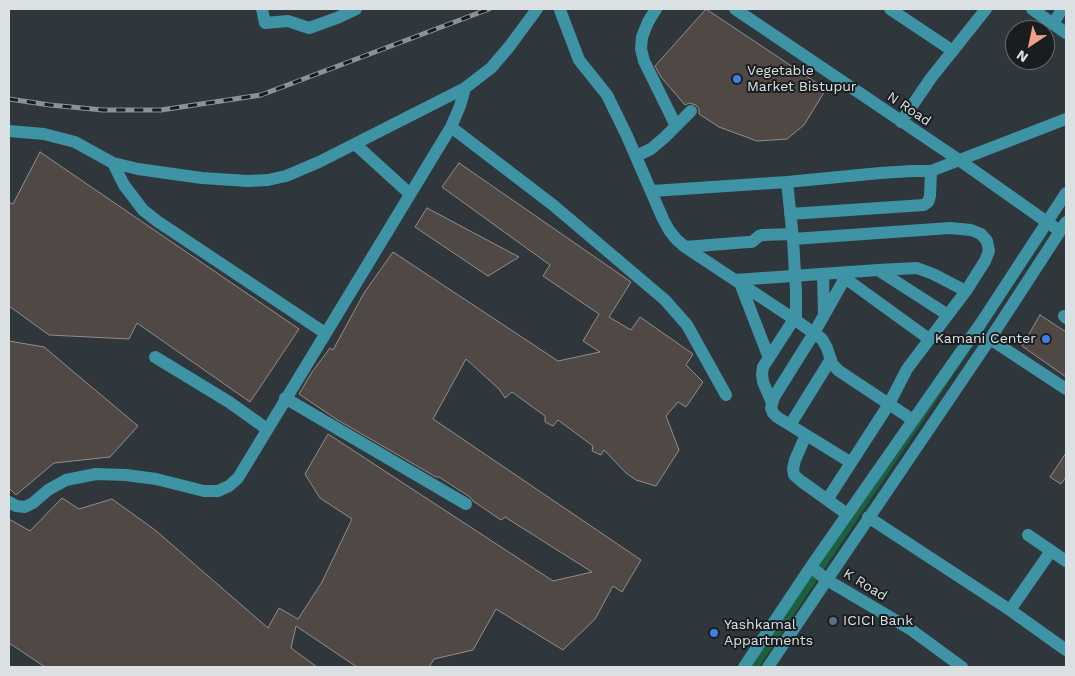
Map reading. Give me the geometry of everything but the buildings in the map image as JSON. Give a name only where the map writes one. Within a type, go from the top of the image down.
[{"type":"street","points":[[262,9],[266,24],[288,21],[308,28],[356,9]]},
{"type":"street","points":[[9,131],[44,134],[75,142],[113,163],[138,169],[202,178],[248,181],[268,180],[286,176],[356,144],[465,88],[491,68],[537,9]]},
{"type":"street","points":[[656,9],[642,37],[641,49],[644,61],[676,126]]},
{"type":"street","name":"N Road","points":[[735,9],[959,160],[1046,222],[1064,229]]},
{"type":"street","points":[[890,9],[953,51]]},
{"type":"street","points":[[902,122],[931,78],[986,9]]},
{"type":"street","points":[[1032,9],[1047,20]]},
{"type":"street","points":[[1055,20],[1062,9]]},
{"type":"street","points":[[560,10],[579,60],[607,95],[669,230],[676,239],[685,247],[822,339],[828,348],[832,364],[839,371],[913,420]]},
{"type":"street","points":[[1055,26],[1066,33]]},
{"type":"street","points":[[9,502],[16,506],[25,507],[33,503],[48,490],[66,480],[96,474],[156,479],[204,491],[218,491],[229,486],[238,478],[451,127],[465,88]]},
{"type":"street","points":[[636,156],[650,149],[691,111]]},
{"type":"street","points":[[652,191],[786,182],[880,173],[930,171],[1066,119]]},
{"type":"street","points":[[451,127],[553,205],[665,300],[687,325],[726,395]]},
{"type":"street","points":[[356,144],[410,194]]},
{"type":"street","points":[[113,163],[124,185],[143,210],[325,332]]},
{"type":"street","points":[[790,214],[924,205],[928,202],[930,196],[930,171]]},
{"type":"street","points":[[772,403],[763,382],[763,368],[795,320],[793,237],[786,182]]},
{"type":"street","points":[[744,667],[811,567],[981,323],[1066,192]]},
{"type":"street","points":[[685,247],[752,242],[762,235],[793,237],[950,228],[970,230],[981,234],[987,241],[989,251],[985,261],[966,291],[907,369],[889,404],[827,500]]},
{"type":"street","points":[[768,667],[1064,229]]},
{"type":"street","points":[[737,281],[822,274],[841,275],[878,270],[917,268],[966,291]]},
{"type":"street","points":[[878,270],[948,314]]},
{"type":"street","points":[[822,274],[824,315]]},
{"type":"street","points":[[841,275],[824,315],[774,397],[772,408],[773,413],[777,417],[850,462]]},
{"type":"street","points":[[841,275],[929,339]]},
{"type":"street","points":[[737,281],[768,358]]},
{"type":"street","points":[[990,339],[1066,389]]},
{"type":"street","points":[[155,357],[229,402],[267,429]]},
{"type":"street","points":[[790,425],[831,359]]},
{"type":"street","points":[[285,398],[466,504]]},
{"type":"street","points":[[806,435],[795,460],[794,474],[848,514]]},
{"type":"street","points":[[868,517],[1010,610],[1066,650]]},
{"type":"street","points":[[1028,535],[1066,561]]},
{"type":"street","points":[[1010,610],[1051,551]]},
{"type":"street","name":"K Road","points":[[811,567],[827,580],[910,629],[962,667]]},
{"type":"green space","points":[[1044,229],[1048,233],[759,667],[750,667]]},
{"type":"railway","points":[[9,99],[103,110],[161,110],[261,95],[489,9]]},
{"type":"place","name":"Vegetable Market Bistupur","points":[[737,79]]},
{"type":"place","name":"Kamani Center","points":[[1046,339]]},
{"type":"place","name":"ICICI Bank","points":[[833,621]]},
{"type":"place","name":"Yashkamal Appartments","points":[[714,633]]}]
